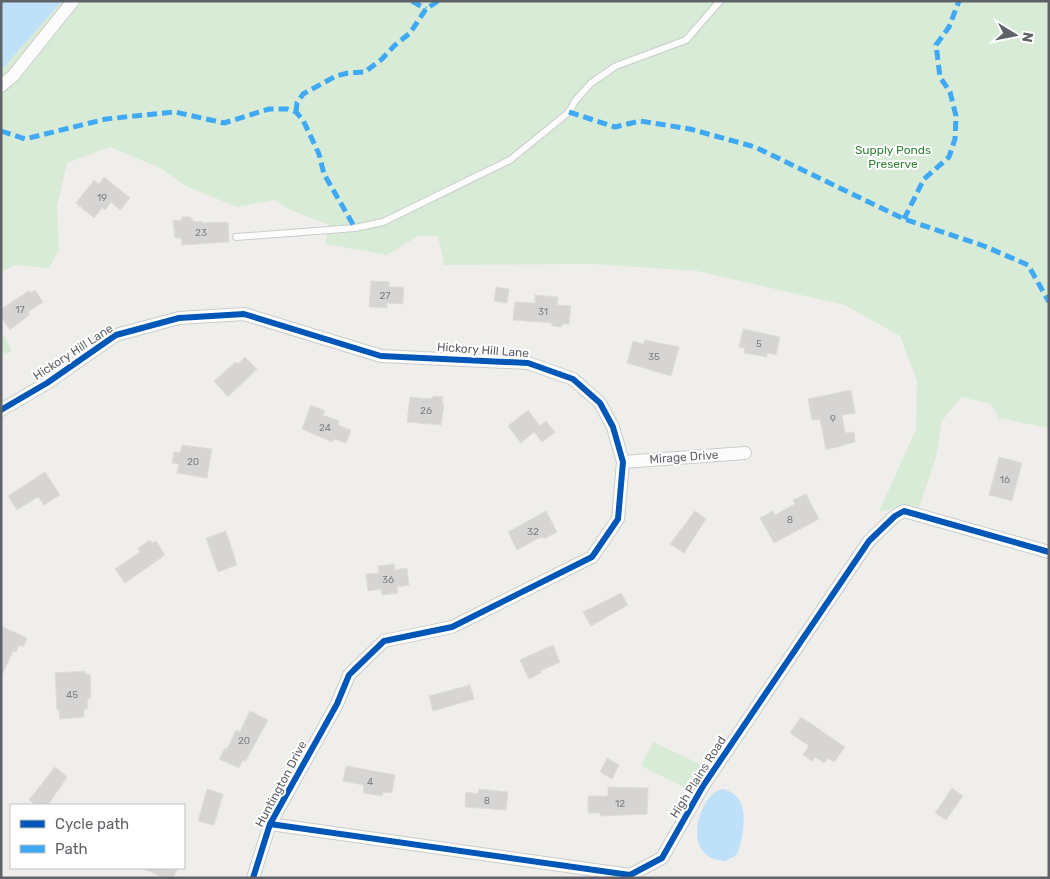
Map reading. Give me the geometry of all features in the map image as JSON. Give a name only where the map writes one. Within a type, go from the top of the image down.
[{"type":"street","points":[[1,86],[13,76],[73,1]]},
{"type":"street","name":"Hickory Hill Lane","points":[[1,410],[47,383],[116,336],[179,318],[244,314],[381,356],[528,363],[573,379],[600,403],[613,427],[623,462],[618,520],[592,557],[452,627],[384,641],[349,674],[338,704]]},
{"type":"street","name":"Mirage Drive","points":[[623,462],[745,453]]},
{"type":"street","name":"High Plains Road","points":[[270,824],[630,875],[662,858],[703,786],[863,549],[895,516],[904,511],[1049,552]]},
{"type":"street","name":"Huntington Drive","points":[[253,878],[270,824],[338,704]]},
{"type":"lane","points":[[236,237],[369,227],[398,216],[442,192],[510,160],[569,112],[575,101],[591,84],[616,66],[686,40],[720,1]]},
{"type":"green space","name":"Supply Ponds Preserve","points":[[1,1],[1049,1],[1049,428],[999,418],[991,404],[961,397],[942,421],[936,457],[919,508],[902,507],[879,512],[916,429],[917,381],[900,336],[845,305],[697,271],[593,264],[444,265],[438,236],[418,236],[387,255],[325,244],[329,225],[288,209],[275,200],[237,207],[186,186],[162,169],[110,147],[67,163],[57,206],[59,250],[49,268],[16,265],[1,272]]},
{"type":"green space","points":[[1,330],[12,350],[5,355],[1,348]]},
{"type":"green space","points":[[653,742],[702,765],[690,790],[641,766]]},
{"type":"water","points":[[1,1],[62,1],[1,70]]},
{"type":"water","points":[[723,789],[737,796],[744,815],[739,850],[735,856],[725,861],[710,857],[702,849],[698,838],[701,812],[707,801],[715,793]]},
{"type":"building","points":[[104,177],[130,198],[120,210],[111,202],[105,210],[102,208],[94,218],[76,203],[94,180],[99,184]]},
{"type":"building","points":[[182,217],[190,217],[195,222],[202,221],[202,223],[228,222],[229,242],[182,245],[181,238],[175,238],[173,221],[182,220]]},
{"type":"building","points":[[371,281],[389,282],[389,287],[404,287],[403,304],[387,303],[387,308],[369,307]]},
{"type":"building","points":[[496,287],[509,289],[507,303],[494,301]]},
{"type":"building","points":[[35,290],[43,302],[28,312],[30,314],[10,330],[1,317],[1,309],[29,291],[30,293]]},
{"type":"building","points":[[535,295],[558,297],[557,305],[571,306],[569,324],[562,324],[562,327],[552,326],[552,323],[513,320],[515,302],[535,303]]},
{"type":"building","points":[[743,329],[780,337],[776,355],[767,353],[767,357],[744,353],[745,348],[739,347]]},
{"type":"building","points":[[645,340],[679,347],[671,376],[627,363],[633,341],[643,344]]},
{"type":"building","points":[[245,357],[257,369],[228,397],[214,381],[236,362],[238,364]]},
{"type":"building","points":[[851,390],[855,413],[842,415],[845,433],[854,432],[855,442],[826,450],[820,419],[812,420],[808,399]]},
{"type":"building","points":[[433,396],[443,397],[442,404],[444,405],[441,425],[407,422],[410,397],[432,399]]},
{"type":"building","points":[[311,405],[325,411],[323,415],[339,421],[338,425],[351,430],[346,443],[334,439],[332,442],[302,429]]},
{"type":"building","points":[[528,410],[540,426],[546,421],[555,432],[542,442],[534,432],[521,443],[508,426]]},
{"type":"building","points":[[182,445],[212,449],[207,478],[177,473],[179,464],[172,463],[174,452],[180,453]]},
{"type":"building","points":[[999,457],[1022,463],[1012,501],[989,495]]},
{"type":"building","points":[[45,472],[60,495],[44,505],[38,497],[17,510],[8,496]]},
{"type":"building","points":[[806,494],[819,519],[774,543],[760,518],[773,511],[775,515],[795,504],[793,500]]},
{"type":"building","points":[[546,511],[557,532],[544,539],[543,537],[537,539],[517,550],[508,532]]},
{"type":"building","points":[[695,511],[706,519],[684,553],[670,544]]},
{"type":"building","points":[[226,531],[237,565],[218,572],[206,538]]},
{"type":"building","points":[[150,540],[152,543],[156,541],[165,555],[125,583],[115,569],[140,552],[138,548]]},
{"type":"building","points":[[394,564],[395,570],[407,568],[409,585],[397,587],[398,593],[382,595],[381,589],[368,591],[366,574],[379,573],[378,566]]},
{"type":"building","points":[[621,593],[628,605],[591,626],[583,612]]},
{"type":"building","points":[[1,626],[27,638],[23,647],[19,645],[16,652],[13,651],[1,677]]},
{"type":"building","points":[[553,645],[560,662],[540,671],[541,673],[529,679],[520,660]]},
{"type":"building","points":[[85,671],[85,674],[90,674],[91,697],[87,700],[88,709],[84,709],[84,717],[60,719],[59,710],[57,710],[55,673]]},
{"type":"building","points":[[470,685],[474,699],[433,711],[429,696]]},
{"type":"building","points":[[250,711],[268,720],[245,762],[243,760],[239,768],[219,759],[225,748],[227,749],[236,730],[240,732]]},
{"type":"building","points":[[801,717],[845,747],[834,762],[828,758],[824,763],[815,757],[812,761],[803,755],[809,746],[790,733]]},
{"type":"building","points":[[607,758],[619,765],[612,779],[600,772]]},
{"type":"building","points":[[346,766],[395,775],[392,793],[383,792],[382,796],[363,793],[364,785],[343,781]]},
{"type":"building","points":[[55,767],[67,777],[49,804],[35,804],[29,800]]},
{"type":"building","points":[[608,787],[648,788],[647,814],[600,816],[600,813],[588,813],[588,796],[608,796]]},
{"type":"building","points":[[952,788],[963,796],[946,820],[935,813]]},
{"type":"building","points":[[207,789],[223,794],[214,825],[198,821]]},
{"type":"building","points":[[479,789],[508,792],[506,810],[465,807],[466,792],[478,794]]},
{"type":"building","points":[[144,869],[177,870],[173,878],[164,878]]},
{"type":"marked path","points":[[412,1],[426,9]]},
{"type":"marked path","points":[[296,112],[297,103],[303,94],[336,76],[365,72],[382,59],[410,33],[426,9],[438,1]]},
{"type":"marked path","points":[[904,219],[924,179],[949,157],[955,139],[956,116],[950,92],[940,77],[936,45],[949,27],[959,1]]},
{"type":"marked path","points":[[1,131],[25,139],[106,119],[175,112],[224,123],[269,109],[287,109],[296,112],[303,120],[319,154],[324,174],[355,228]]},
{"type":"marked path","points":[[569,112],[615,127],[640,121],[690,129],[755,147],[904,219],[984,246],[1028,265],[1049,302]]},
{"type":"cycle path","points":[[1,410],[47,383],[116,335],[179,318],[244,314],[381,356],[528,363],[573,379],[600,403],[613,427],[623,462],[618,519],[592,557],[452,627],[384,641],[349,675],[337,704],[270,824],[253,878]]},
{"type":"cycle path","points":[[270,824],[630,875],[662,858],[703,786],[869,541],[895,516],[904,511],[1049,552]]}]
